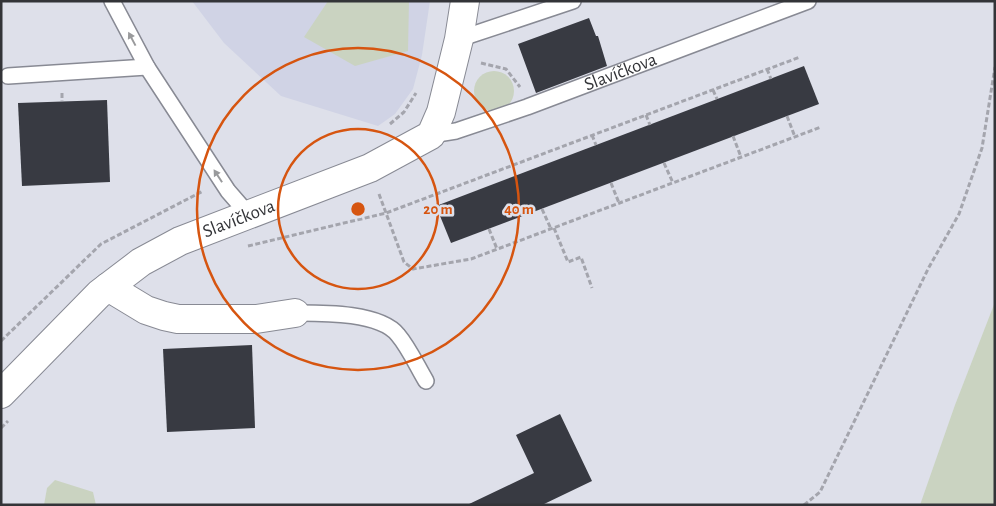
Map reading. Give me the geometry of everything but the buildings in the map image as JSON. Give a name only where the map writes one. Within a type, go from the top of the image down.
[{"type":"street","points":[[430,135],[442,112],[465,1]]},
{"type":"street","name":"Slavíčkova","points":[[1,394],[108,287],[141,262],[172,246],[248,214],[370,168],[430,135]]},
{"type":"street","points":[[108,287],[146,310],[178,319],[256,319],[295,313]]},
{"type":"lane","points":[[112,1],[147,67],[228,191],[248,214]]},
{"type":"lane","points":[[456,50],[573,1]]},
{"type":"lane","name":"Slavíčkova","points":[[430,135],[456,131],[526,107],[808,1]]},
{"type":"lane","points":[[8,76],[147,67]]},
{"type":"lane","points":[[295,313],[364,317],[382,324],[397,333],[426,381]]},
{"type":"path","points":[[456,50],[483,64],[506,69],[519,85],[526,107]]},
{"type":"path","points":[[386,213],[800,57]]},
{"type":"path","points":[[804,505],[820,492],[928,269],[959,214],[982,148],[995,67]]},
{"type":"path","points":[[767,69],[772,79]]},
{"type":"path","points":[[713,90],[718,99]]},
{"type":"path","points":[[646,115],[650,125]]},
{"type":"path","points":[[787,116],[795,137]]},
{"type":"path","points":[[370,168],[404,262],[414,269],[471,259],[821,127]]},
{"type":"path","points":[[592,135],[596,145]]},
{"type":"path","points":[[734,136],[741,157]]},
{"type":"path","points":[[664,163],[673,183]]},
{"type":"path","points":[[611,183],[619,203]]},
{"type":"path","points":[[542,209],[568,262],[581,257],[592,288]]},
{"type":"path","points":[[489,229],[497,249]]},
{"type":"shaded area","points":[[192,1],[430,1],[422,55],[413,89],[395,114],[378,126],[281,96],[224,43]]},
{"type":"green space","points":[[328,1],[409,1],[408,51],[355,66],[304,37]]},
{"type":"green space","points":[[494,71],[508,77],[514,91],[508,105],[494,111],[480,105],[474,91],[480,77]]},
{"type":"green space","points":[[995,302],[995,505],[920,505],[955,405]]},
{"type":"green space","points":[[55,480],[93,492],[96,505],[44,505],[47,488]]}]
